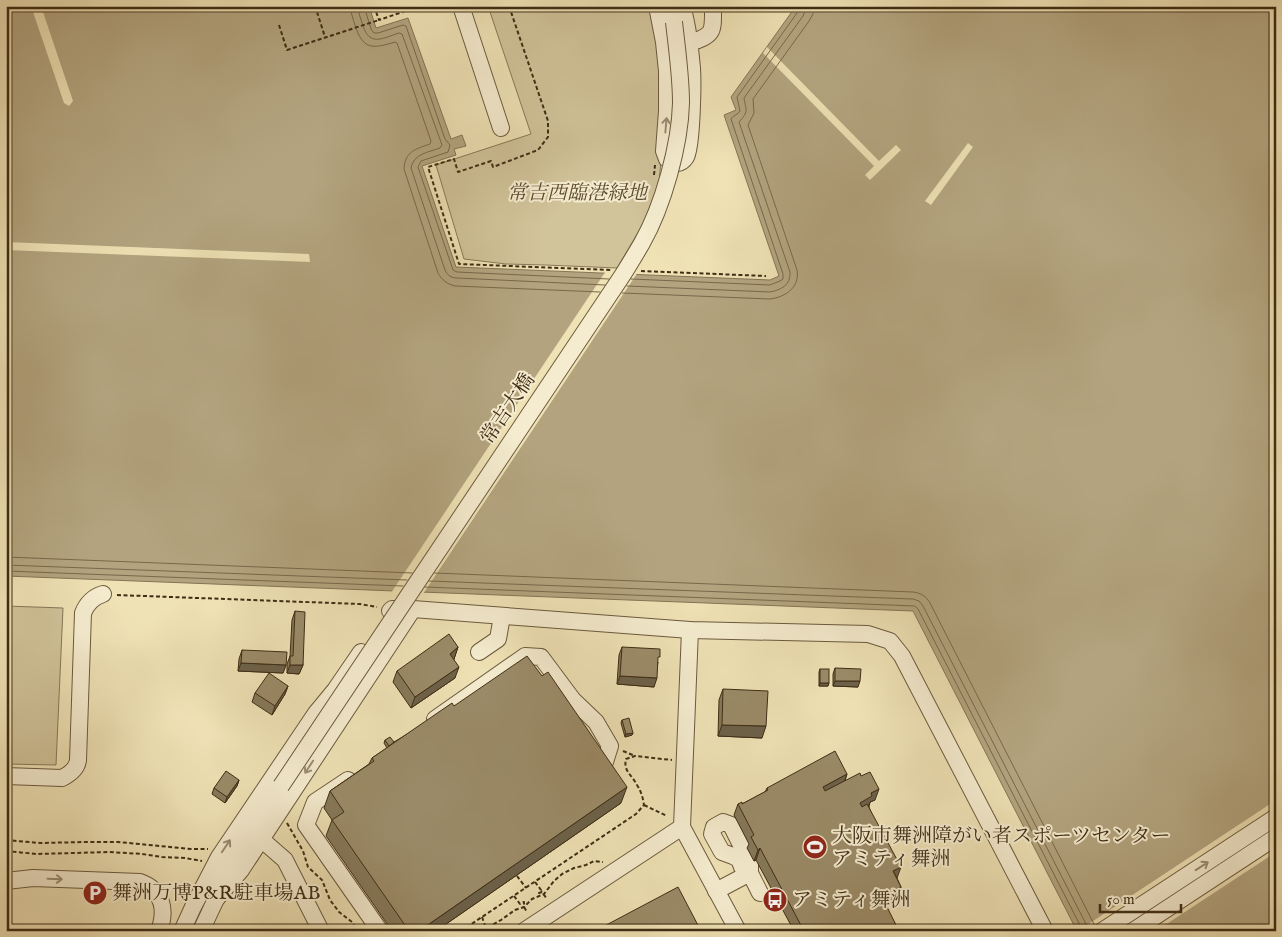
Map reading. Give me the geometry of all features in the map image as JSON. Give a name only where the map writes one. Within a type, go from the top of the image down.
[{"type":"street","points":[[461,6],[501,128]]},
{"type":"street","points":[[657,6],[664,42],[667,72],[664,151],[667,159],[673,164],[679,163],[688,154],[692,112],[692,70],[682,6]]},
{"type":"street","name":"常吉大橋","points":[[230,864],[643,242],[662,196],[677,139],[681,104],[680,71],[674,22],[670,6]]},
{"type":"street","points":[[689,43],[707,36],[711,32],[713,27],[713,6]]},
{"type":"street","points":[[6,776],[62,778],[71,773],[78,764],[83,613],[92,599],[103,594]]},
{"type":"street","points":[[182,931],[224,849],[316,713],[335,690],[392,609],[690,630],[868,634],[890,641],[902,656],[1045,931]]},
{"type":"street","points":[[216,899],[262,839],[413,609]]},
{"type":"street","points":[[479,652],[498,639],[502,616]]},
{"type":"street","points":[[690,630],[682,827],[738,931]]},
{"type":"street","points":[[419,730],[525,656],[541,657],[573,700],[622,751],[605,762]]},
{"type":"street","points":[[356,774],[315,802],[306,825],[380,931]]},
{"type":"street","points":[[1102,931],[1276,817]]},
{"type":"street","points":[[531,924],[682,827]]},
{"type":"street","points":[[1133,931],[1276,836]]},
{"type":"street","points":[[262,839],[285,860],[321,931]]},
{"type":"street","points":[[203,889],[230,864]]},
{"type":"street","points":[[201,931],[230,864]]},
{"type":"street","points":[[716,890],[750,873],[760,893]]},
{"type":"street","points":[[6,881],[34,878],[140,882],[147,884],[154,889],[161,902],[163,918],[159,931]]},
{"type":"path","points":[[374,6],[379,20]]},
{"type":"path","points":[[279,25],[287,50],[420,6]]},
{"type":"path","points":[[509,6],[548,121],[548,137],[538,150],[493,167],[491,161],[458,172],[454,159],[428,167],[459,264],[617,270]]},
{"type":"path","points":[[317,12],[325,37]]},
{"type":"path","points":[[637,271],[766,276]]},
{"type":"path","points":[[103,594],[360,604],[392,609]]},
{"type":"path","points":[[622,751],[672,760]]},
{"type":"path","points":[[622,751],[626,759],[625,765],[628,773],[636,782],[642,794],[644,805]]},
{"type":"path","points":[[644,805],[667,816]]},
{"type":"path","points":[[461,931],[636,814],[644,805]]},
{"type":"path","points":[[284,819],[304,851],[308,867],[322,880],[330,900],[339,912],[352,922],[358,931]]},
{"type":"path","points":[[6,840],[40,844],[118,842],[191,849],[215,849]]},
{"type":"path","points":[[6,851],[36,854],[109,852],[185,858],[206,862]]},
{"type":"path","points":[[482,931],[515,910],[524,907],[532,898],[544,894],[562,874],[594,861],[603,862]]},
{"type":"path","points":[[517,876],[526,888]]},
{"type":"path","points":[[535,882],[541,890],[539,893],[542,892],[547,899]]},
{"type":"path","points":[[514,896],[520,904],[524,902],[524,907],[531,924]]},
{"type":"path","points":[[482,917],[487,929]]},
{"type":"green space","name":"常吉西臨港緑地","points":[[488,6],[655,6],[663,59],[659,185],[642,226],[617,268],[506,264],[464,259],[436,165],[531,134]]},
{"type":"green space","points":[[6,606],[63,608],[56,765],[6,764]]},
{"type":"water","points":[[6,6],[369,6],[376,28],[408,18],[451,139],[462,135],[466,146],[454,149],[456,155],[422,166],[456,267],[770,280],[779,276],[724,115],[736,110],[731,97],[796,6],[1276,6],[1276,931],[1077,931],[913,611],[6,576]]},
{"type":"pier","points":[[31,6],[41,6],[73,101],[69,106],[64,103]]},
{"type":"pier","points":[[767,47],[879,161],[896,145],[901,150],[870,180],[865,175],[874,166],[763,53]]},
{"type":"pier","points":[[968,143],[973,147],[931,205],[925,201]]},
{"type":"pier","points":[[6,242],[309,254],[310,262],[6,250]]},
{"type":"pier","points":[[606,271],[638,272],[423,594],[391,593]]},
{"type":"pier","points":[[1276,800],[1276,852],[1156,931],[1078,931]]},
{"type":"building","points":[[295,611],[305,612],[303,665],[290,665],[290,656],[293,656]]},
{"type":"building","points":[[449,634],[458,647],[450,654],[459,667],[415,697],[397,671]]},
{"type":"building","points":[[622,647],[660,649],[657,678],[620,676]]},
{"type":"building","points":[[242,650],[287,652],[286,665],[241,663]]},
{"type":"building","points":[[527,656],[542,676],[548,672],[627,787],[419,931],[409,931],[332,820],[344,812],[330,791],[374,761],[372,758],[398,740],[452,703],[454,706]]},
{"type":"building","points":[[835,668],[861,669],[860,681],[835,681]]},
{"type":"building","points":[[820,669],[829,669],[829,683],[820,683]]},
{"type":"building","points":[[269,673],[288,686],[275,706],[255,693]]},
{"type":"building","points":[[723,689],[768,691],[766,726],[722,725]]},
{"type":"building","points":[[629,718],[633,733],[626,734],[622,720]]},
{"type":"building","points":[[390,737],[394,742],[389,746],[385,740]]},
{"type":"building","name":"大阪市舞洲障がい者スポーツセンター アミティ舞洲","points":[[835,751],[847,774],[823,787],[825,791],[860,773],[861,776],[870,772],[879,789],[871,793],[872,796],[860,803],[862,807],[867,804],[901,867],[893,871],[901,887],[882,897],[899,931],[804,931],[760,848],[758,850],[751,837],[754,835],[738,804],[742,802],[742,804],[768,790],[767,788]]},
{"type":"building","points":[[226,771],[239,780],[227,797],[214,788]]},
{"type":"building","points":[[678,887],[701,931],[595,931]]},
{"type":"place","name":"大阪市舞洲障がい者スポーツセンター アミティ舞洲","points":[[815,847]]},
{"type":"place","name":"舞洲万博P&R駐車場AB","points":[[95,893]]},
{"type":"place","name":"アミティ舞洲","points":[[775,900]]}]
